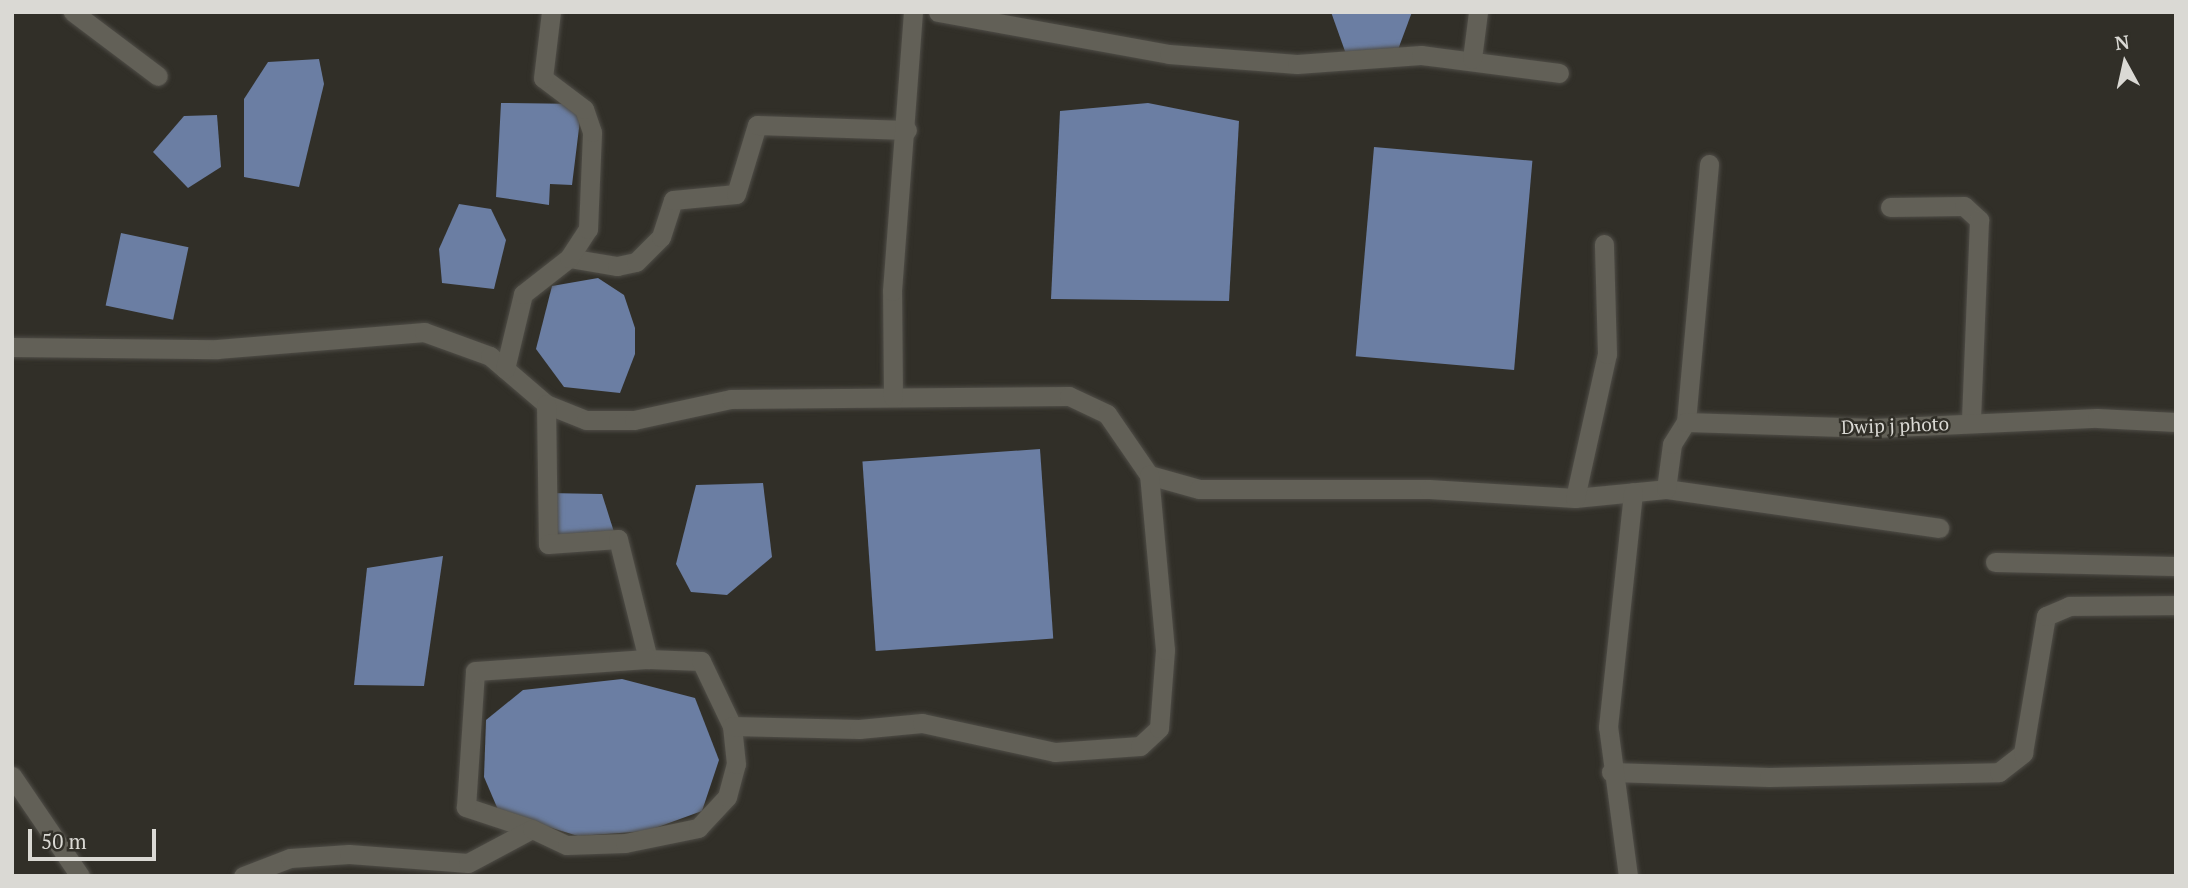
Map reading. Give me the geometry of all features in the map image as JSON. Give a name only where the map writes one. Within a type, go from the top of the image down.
[{"type":"street","points":[[73,12],[158,76]]},
{"type":"street","points":[[505,369],[523,293],[569,258],[588,229],[592,132],[584,109],[546,84],[551,12]]},
{"type":"street","points":[[893,397],[894,239],[907,130],[913,12]]},
{"type":"street","points":[[938,12],[1169,54],[1297,64],[1368,55],[1472,59],[1559,73]]},
{"type":"street","points":[[1472,59],[1478,12]]},
{"type":"street","points":[[569,258],[617,266],[636,262],[661,237],[673,200],[736,194],[757,125],[907,130]]},
{"type":"street","points":[[1666,489],[1672,444],[1686,422],[1709,164]]},
{"type":"street","points":[[1890,207],[1964,206],[1979,220],[1971,422]]},
{"type":"street","points":[[1575,498],[1607,354],[1604,244]]},
{"type":"street","points":[[12,347],[217,349],[424,332],[465,343],[505,369],[546,404],[565,416],[634,420],[730,399],[893,397],[1091,401],[1149,475],[1165,650],[1159,729],[1140,746],[1055,752],[922,723],[859,729],[732,726]]},
{"type":"street","points":[[546,404],[548,544],[618,539],[635,627],[648,659]]},
{"type":"street","name":"Dwip j photo","points":[[1686,422],[1874,428],[1971,422],[2176,422]]},
{"type":"street","points":[[1149,475],[1199,489],[1429,489],[1575,498],[1666,489],[1939,528]]},
{"type":"street","points":[[1628,876],[1611,772],[1611,668],[1633,492]]},
{"type":"street","points":[[1994,562],[2176,566],[2176,560]]},
{"type":"street","points":[[1611,772],[1769,777],[1999,772],[2023,753],[2046,615],[2069,606],[2176,605]]},
{"type":"street","points":[[648,659],[701,661],[732,726],[736,764],[727,797],[698,828],[625,843],[567,845],[532,829],[466,807],[475,671],[648,659]]},
{"type":"street","points":[[12,776],[80,876]]},
{"type":"street","points":[[243,876],[290,858],[349,854],[468,863],[532,829]]},
{"type":"water","points":[[1331,12],[1412,12],[1396,55],[1351,68]]},
{"type":"water","points":[[319,59],[324,84],[299,187],[244,177],[244,99],[268,62]]},
{"type":"water","points":[[501,103],[582,104],[572,185],[550,184],[549,205],[496,197]]},
{"type":"water","points":[[1148,103],[1239,121],[1229,301],[1051,299],[1060,111]]},
{"type":"water","points":[[217,115],[221,167],[188,188],[153,152],[184,116]]},
{"type":"water","points":[[1374,147],[1532,161],[1514,370],[1356,356]]},
{"type":"water","points":[[459,204],[491,209],[506,240],[494,289],[442,283],[439,249]]},
{"type":"water","points":[[121,233],[188,247],[173,320],[106,305]]},
{"type":"water","points":[[598,278],[624,295],[635,328],[635,354],[620,393],[564,387],[536,349],[552,286]]},
{"type":"water","points":[[1040,449],[1053,639],[876,651],[862,461]]},
{"type":"water","points":[[763,483],[772,557],[727,595],[691,592],[676,564],[696,485]]},
{"type":"water","points":[[547,493],[602,494],[614,532],[547,541]]},
{"type":"water","points":[[443,556],[424,686],[354,685],[367,568]]},
{"type":"water","points":[[622,679],[695,698],[719,760],[702,811],[647,831],[578,836],[499,812],[484,777],[486,720],[523,690]]}]
